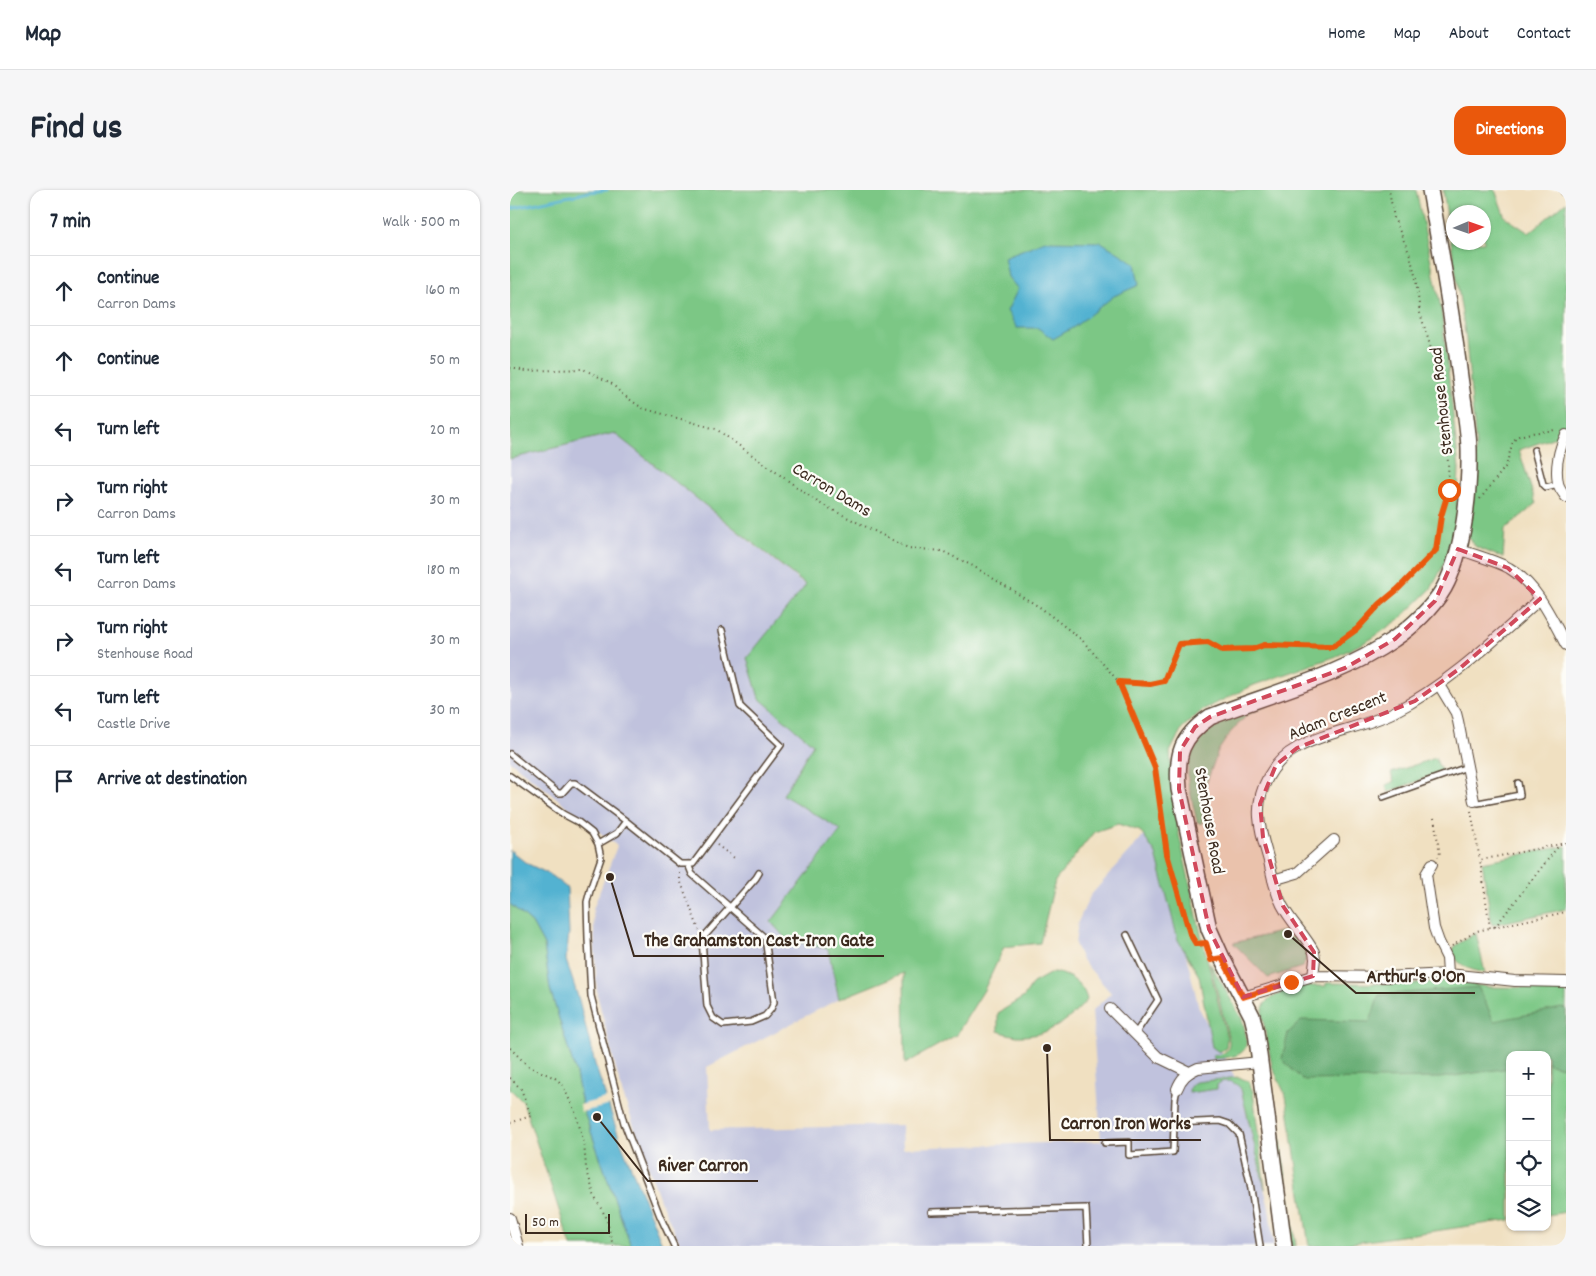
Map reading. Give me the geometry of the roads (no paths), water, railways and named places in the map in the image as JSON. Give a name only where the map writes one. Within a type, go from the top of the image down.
[{"type":"street","name":"Stenhouse Road","points":[[1284,1246],[1260,1062],[1252,1016],[1209,929],[1179,789],[1177,768],[1180,752],[1196,727],[1210,717],[1345,668],[1395,639],[1435,601],[1451,573],[1458,549],[1464,514],[1468,482],[1469,447],[1456,341],[1430,190]]},
{"type":"street","points":[[1562,433],[1558,463],[1558,484],[1566,497]]},
{"type":"street","points":[[1458,549],[1508,568],[1526,582],[1540,599],[1566,644]]},
{"type":"street","name":"Adam Crescent","points":[[1313,976],[1314,952],[1283,906],[1273,880],[1259,816],[1264,789],[1276,765],[1297,748],[1391,714],[1416,701],[1439,685],[1540,599]]},
{"type":"street","points":[[1439,685],[1456,713],[1474,801]]},
{"type":"street","points":[[1273,880],[1297,873],[1334,840]]},
{"type":"street","points":[[1432,864],[1426,874],[1434,928],[1447,958],[1448,974]]},
{"type":"street","points":[[1243,997],[1313,976],[1388,977],[1448,974],[1515,981],[1566,982]]},
{"type":"street","points":[[1110,1009],[1158,1057],[1189,1072]]},
{"type":"street","points":[[1177,1089],[1189,1072],[1198,1068],[1260,1062]]},
{"type":"street","points":[[510,1218],[518,1246]]},
{"type":"lane","points":[[1534,450],[1543,484],[1546,487],[1558,484]]},
{"type":"lane","points":[[510,754],[558,793],[562,793],[571,783],[574,783],[680,864],[693,864],[781,746],[740,706],[722,630]]},
{"type":"lane","points":[[1383,797],[1467,767]]},
{"type":"lane","points":[[510,776],[562,814],[578,822],[592,833],[598,844],[601,858],[587,902],[592,996],[624,1122],[660,1216],[674,1246]]},
{"type":"lane","points":[[1474,801],[1478,803],[1520,796],[1518,783]]},
{"type":"lane","points":[[598,844],[617,833],[626,821]]},
{"type":"lane","points":[[688,864],[692,874],[730,908],[766,938],[774,1002],[771,1010],[765,1016],[751,1022],[723,1025],[713,1018],[706,1006],[702,939],[730,908],[759,873]]},
{"type":"lane","points":[[1127,935],[1158,1000],[1135,1034]]},
{"type":"lane","points":[[1105,1143],[1128,1142],[1129,1155],[1172,1152],[1177,1089]]},
{"type":"lane","points":[[1175,1123],[1220,1121],[1229,1124],[1239,1134],[1250,1183],[1260,1246]]},
{"type":"lane","points":[[931,1212],[1086,1208],[1088,1246]]},
{"type":"water","points":[[1045,241],[1101,242],[1135,263],[1139,285],[1114,296],[1074,327],[1053,339],[1038,328],[1017,328],[1007,311],[1018,289],[1008,277],[1004,257]]},
{"type":"water","points":[[510,850],[526,863],[549,874],[567,888],[569,933],[566,960],[579,1000],[595,1064],[620,1140],[663,1246],[631,1246],[583,1109],[576,1074],[550,989],[544,945],[532,923],[510,904]]},
{"type":"waterway","points":[[510,209],[607,190]]},
{"type":"place","name":"The Grahamston Cast-Iron Gate","points":[[610,877]]},
{"type":"place","name":"Arthur's O'On","points":[[1288,934]]},
{"type":"place","name":"Carron Iron Works","points":[[1047,1048]]},
{"type":"place","name":"River Carron","points":[[597,1117]]}]
